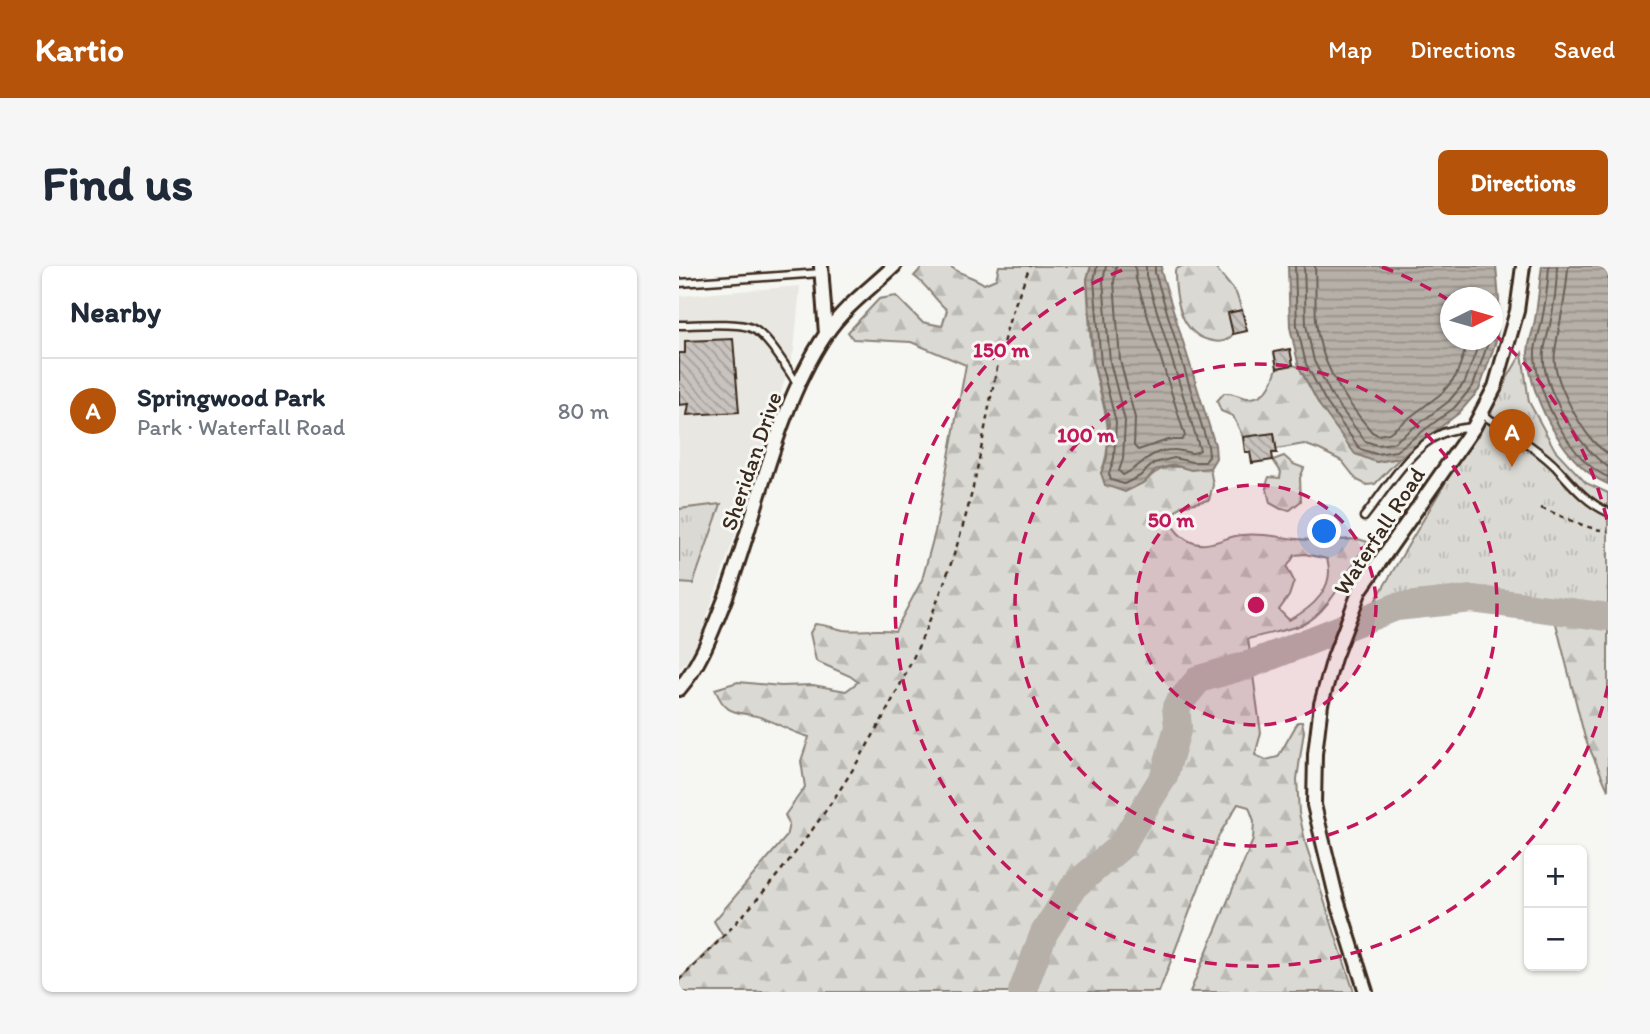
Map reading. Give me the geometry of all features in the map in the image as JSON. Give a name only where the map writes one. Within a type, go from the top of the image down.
[{"type":"street","name":"Sheridan Drive","points":[[679,689],[703,657],[741,558],[784,420],[799,385],[826,334],[842,314],[894,266]]},
{"type":"street","name":"Waterfall Road","points":[[1366,992],[1337,900],[1314,806],[1313,788],[1321,704],[1334,658],[1360,590],[1474,427],[1495,387],[1512,335],[1523,266]]},
{"type":"street","points":[[821,270],[826,334]]},
{"type":"lane","points":[[679,283],[821,270]]},
{"type":"lane","points":[[679,325],[752,328],[761,335],[799,385]]},
{"type":"lane","points":[[1481,414],[1525,442],[1554,466],[1583,496],[1608,512]]},
{"type":"lane","points":[[1364,517],[1400,469],[1423,444],[1444,432],[1474,427]]},
{"type":"path","points":[[679,980],[748,909],[804,839],[855,765],[899,687],[936,605],[960,538],[1004,339],[1030,266]]},
{"type":"path","points":[[1541,508],[1586,528],[1608,531]]},
{"type":"shaded area","points":[[800,286],[794,350],[752,486],[695,651],[679,670],[679,296]]},
{"type":"green space","points":[[923,266],[950,266],[984,284],[996,279],[999,266],[1091,266],[1087,279],[1091,345],[1108,432],[1106,459],[1101,473],[1145,482],[1167,468],[1210,468],[1213,485],[1209,500],[1181,506],[1170,517],[1178,533],[1194,543],[1206,544],[1249,535],[1312,540],[1358,539],[1368,542],[1330,601],[1311,620],[1248,639],[1261,733],[1255,755],[1266,760],[1278,757],[1298,722],[1302,722],[1304,731],[1297,779],[1299,813],[1306,845],[1354,992],[1190,992],[1253,840],[1254,821],[1249,807],[1238,804],[1219,835],[1159,992],[679,992],[679,980],[723,936],[714,921],[786,837],[789,824],[785,815],[805,787],[801,761],[809,737],[763,718],[729,709],[715,689],[738,682],[781,686],[813,685],[846,691],[858,682],[816,661],[810,633],[815,624],[843,630],[895,631],[922,580],[935,532],[966,365],[911,342],[853,339],[848,332],[879,299],[896,296],[922,322],[942,326],[947,310],[914,276]],"holes":[[[1305,554],[1327,559],[1328,579],[1320,596],[1289,620],[1279,610],[1289,596],[1294,581],[1287,567],[1295,555]]]},
{"type":"green space","points":[[1182,266],[1214,266],[1236,293],[1242,310],[1229,313],[1233,334],[1227,340],[1216,342],[1202,338],[1186,324],[1178,304],[1175,281],[1175,270]]},
{"type":"green space","points":[[1522,353],[1529,402],[1555,450],[1586,483],[1608,493],[1608,609],[1532,596],[1474,590],[1434,593],[1371,608]]},
{"type":"green space","points":[[1293,365],[1299,367],[1320,406],[1376,462],[1400,458],[1375,484],[1367,485],[1357,480],[1342,461],[1304,444],[1276,449],[1274,433],[1243,437],[1233,416],[1221,411],[1217,401],[1224,393],[1247,398],[1259,396],[1270,385],[1277,368]]},
{"type":"green space","points":[[1284,456],[1293,464],[1304,468],[1300,478],[1301,501],[1290,510],[1270,503],[1266,485],[1269,477],[1280,478],[1281,472],[1273,460]]},
{"type":"green space","points":[[721,504],[693,584],[679,583],[679,509]]},
{"type":"green space","points":[[1550,600],[1608,610],[1608,790],[1585,738]]},
{"type":"water","points":[[1091,266],[1162,266],[1161,271],[1215,445],[1216,458],[1210,468],[1191,470],[1174,465],[1155,470],[1145,482],[1125,492],[1105,485],[1101,473],[1107,458],[1109,423],[1094,365],[1087,279]]},
{"type":"water","points":[[1288,266],[1496,266],[1498,287],[1440,287],[1440,350],[1493,350],[1479,390],[1459,413],[1400,458],[1376,462],[1355,454],[1320,406],[1299,367],[1290,327]]},
{"type":"water","points":[[1542,266],[1608,266],[1608,484],[1578,463],[1565,448],[1553,430],[1536,393],[1528,353]]},
{"type":"building","points":[[1242,310],[1247,331],[1233,334],[1228,313]]},
{"type":"building","points":[[733,339],[739,412],[687,415],[689,404],[679,405],[679,353],[685,353],[685,341]]},
{"type":"building","points":[[1290,349],[1293,365],[1277,368],[1274,352]]},
{"type":"building","points":[[1274,433],[1277,453],[1272,453],[1273,460],[1252,463],[1250,452],[1245,452],[1243,437]]},
{"type":"waterway","points":[[1022,992],[1044,933],[1074,886],[1121,846],[1164,776],[1178,727],[1176,707],[1199,679],[1251,664],[1396,607],[1472,599],[1608,617]]},
{"type":"place","name":"Springwood Park","points":[[1512,467]]}]
